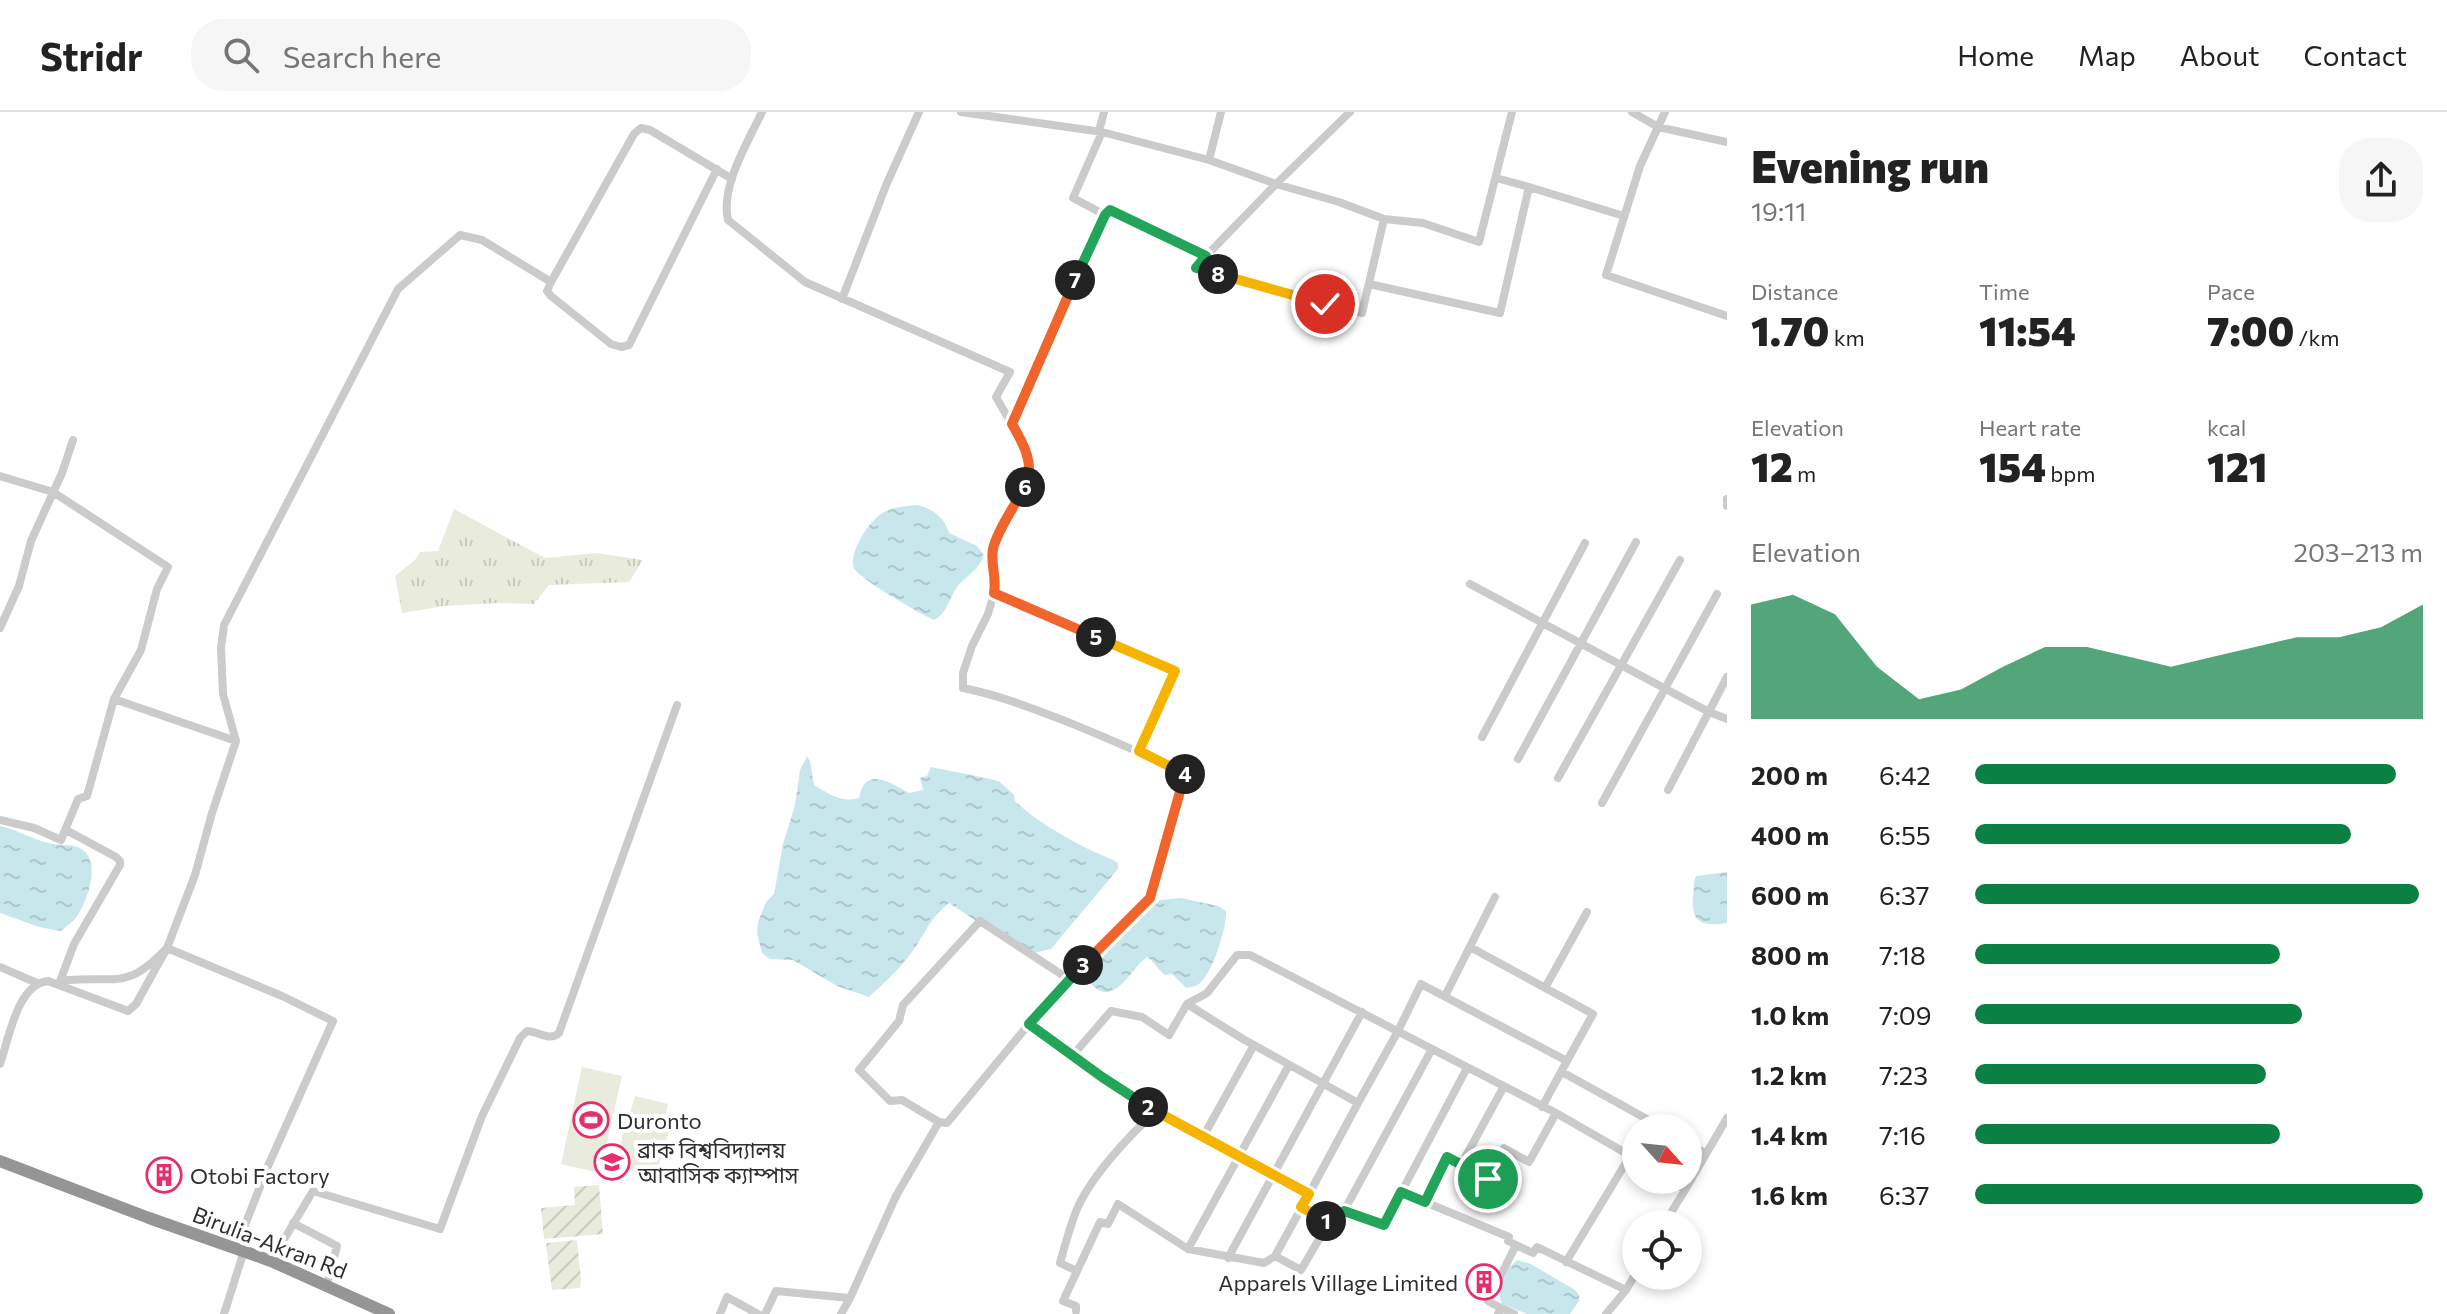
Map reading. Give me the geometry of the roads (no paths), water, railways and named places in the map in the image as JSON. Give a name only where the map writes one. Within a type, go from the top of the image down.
[{"type":"highway","name":"Birulia-Akran Rd","points":[[0,1161],[271,1261],[389,1314]]},
{"type":"street","points":[[762,112],[735,168],[726,210],[728,220],[805,282],[1010,372],[996,397],[1027,451],[1029,479],[993,547],[992,561],[997,579],[988,614],[963,673],[963,688],[1036,710],[1139,751],[1187,775],[1150,898],[1029,1024],[947,1123],[939,1122],[902,1100],[890,1101],[859,1070],[899,1021],[903,1005],[980,921],[1070,980]]},
{"type":"street","points":[[842,299],[887,183],[919,112]]},
{"type":"street","points":[[961,112],[1100,131],[1209,160],[1384,219],[1423,223],[1479,242],[1512,112]]},
{"type":"street","points":[[1104,112],[1100,131],[1073,198],[1105,215]]},
{"type":"street","points":[[1209,160],[1221,112]]},
{"type":"street","points":[[1350,112],[1196,268],[1362,313],[1384,219]]},
{"type":"street","points":[[1632,112],[1658,127],[1727,142]]},
{"type":"street","points":[[1665,112],[1640,166],[1606,275],[1727,316]]},
{"type":"street","points":[[717,169],[629,345],[621,347],[611,344],[547,291],[634,134],[641,128],[650,130],[717,169],[732,179]]},
{"type":"street","points":[[1496,178],[1624,216]]},
{"type":"street","points":[[1369,284],[1500,313],[1529,187]]},
{"type":"street","points":[[1012,424],[1105,215],[1110,210],[1206,256]]},
{"type":"street","points":[[0,1064],[10,1029],[28,991],[37,983],[48,981],[128,1011],[136,1004],[167,948],[195,875],[236,741],[223,694],[221,648],[224,625],[398,289],[460,235],[482,240],[551,282]]},
{"type":"street","points":[[0,628],[19,586],[31,541],[62,473],[73,440]]},
{"type":"street","points":[[0,476],[53,492],[168,567],[157,589],[141,650],[114,699],[87,796],[78,799],[61,840],[34,828],[0,820]]},
{"type":"street","points":[[1727,499],[1727,506]]},
{"type":"street","points":[[1518,759],[1636,542]]},
{"type":"street","points":[[1482,737],[1585,543]]},
{"type":"street","points":[[1558,778],[1680,560]]},
{"type":"street","points":[[1470,584],[1727,719]]},
{"type":"street","points":[[994,593],[1175,671],[1139,751]]},
{"type":"street","points":[[1602,803],[1717,594]]},
{"type":"street","points":[[1668,790],[1727,677]]},
{"type":"street","points":[[114,699],[211,735],[236,741]]},
{"type":"street","points":[[271,1261],[313,1191],[440,1229],[482,1116],[520,1038],[527,1031],[548,1037],[559,1033],[677,705]]},
{"type":"street","points":[[59,985],[74,944],[120,865],[116,857],[66,830]]},
{"type":"street","points":[[1445,996],[1495,897]]},
{"type":"street","points":[[1545,988],[1587,912]]},
{"type":"street","points":[[1470,947],[1593,1014],[1542,1107]]},
{"type":"street","points":[[59,985],[68,980],[132,977],[147,968],[167,948]]},
{"type":"street","points":[[167,948],[333,1021],[268,1166],[240,1249],[224,1314]]},
{"type":"street","points":[[1073,1055],[1111,1011],[1142,1017],[1169,1035],[1187,1004],[1207,993],[1237,955],[1250,955],[1556,1113],[1622,1151]]},
{"type":"street","points":[[0,967],[37,983]]},
{"type":"street","points":[[1076,1311],[1076,1306],[1063,1301],[1100,1222],[1108,1224],[1118,1204],[1188,1249],[1264,1263],[1275,1256],[1421,984],[1567,1061]]},
{"type":"street","points":[[1187,1004],[1358,1103]]},
{"type":"street","points":[[1228,1258],[1362,1012]]},
{"type":"street","points":[[1029,1024],[1102,1077],[1156,1111],[1309,1194]]},
{"type":"street","points":[[1203,1137],[1254,1045]]},
{"type":"street","points":[[1275,1256],[1301,1270],[1329,1222],[1344,1211],[1432,1049]]},
{"type":"street","points":[[1188,1249],[1289,1065]]},
{"type":"street","points":[[1344,1211],[1384,1225],[1467,1068]]},
{"type":"street","points":[[1562,1072],[1636,1114]]},
{"type":"street","points":[[1461,1165],[1503,1088]]},
{"type":"street","points":[[1077,1271],[1060,1263],[1081,1201],[1101,1172],[1156,1111]]},
{"type":"street","points":[[1425,1202],[1447,1157],[1488,1179],[1504,1148],[1529,1162],[1556,1113]]},
{"type":"street","points":[[1702,1159],[1727,1118]]},
{"type":"street","points":[[841,1314],[896,1196],[939,1122]]},
{"type":"street","points":[[1566,1262],[1622,1174]]},
{"type":"street","points":[[1401,1192],[1509,1237],[1508,1241],[1533,1253],[1537,1247],[1622,1288]]},
{"type":"street","points":[[1301,1207],[1329,1222]]},
{"type":"street","points":[[293,1223],[337,1246],[327,1285]]},
{"type":"street","points":[[1514,1314],[1500,1311],[1488,1301],[1516,1245]]},
{"type":"street","points":[[1606,1314],[1626,1290]]},
{"type":"street","points":[[765,1314],[776,1291],[850,1298]]},
{"type":"street","points":[[720,1314],[727,1297],[758,1314]]},
{"type":"water","points":[[918,505],[938,515],[949,533],[977,546],[984,555],[957,587],[942,614],[934,620],[867,580],[854,568],[853,562],[861,538],[876,518],[894,508]]},
{"type":"water","points":[[807,756],[814,785],[836,797],[847,799],[859,798],[862,788],[873,779],[887,781],[909,793],[923,790],[920,778],[927,776],[931,767],[1000,782],[1014,795],[1015,801],[1031,814],[1075,842],[1118,863],[1118,869],[1051,949],[1034,953],[949,903],[932,920],[904,962],[869,997],[837,986],[793,960],[770,959],[762,953],[757,933],[766,902],[774,894],[800,770]]},
{"type":"water","points":[[0,826],[46,843],[76,846],[88,856],[92,874],[88,894],[75,919],[61,931],[0,913]]},
{"type":"water","points":[[1727,872],[1727,923],[1700,921],[1693,906],[1696,876]]},
{"type":"water","points":[[1181,898],[1218,906],[1226,911],[1219,947],[1201,982],[1186,988],[1172,974],[1165,975],[1147,957],[1111,991],[1104,992],[1093,986],[1088,973],[1116,943],[1160,900]]},
{"type":"water","points":[[1517,1260],[1531,1264],[1575,1290],[1579,1301],[1570,1314],[1527,1314],[1502,1304],[1498,1291],[1509,1268]]},
{"type":"place","name":"Duronto","points":[[591,1120]]},
{"type":"place","name":"ব্রাক বিশ্ববিদ্যালয় আবাসিক ক্যাম্পাস","points":[[612,1162]]},
{"type":"place","name":"Otobi Factory","points":[[164,1175]]},
{"type":"place","name":"Apparels Village Limited","points":[[1484,1282]]}]
